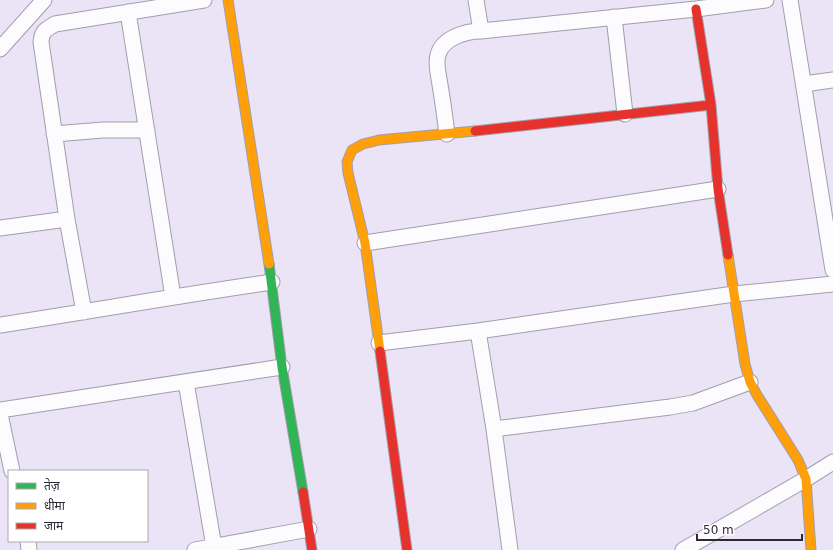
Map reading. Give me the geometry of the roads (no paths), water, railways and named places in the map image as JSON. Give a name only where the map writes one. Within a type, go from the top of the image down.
[{"type":"street","points":[[0,49],[44,0]]},
{"type":"street","points":[[84,312],[67,219],[54,134],[41,42],[42,34],[55,24],[204,0]]},
{"type":"street","points":[[228,0],[272,282],[282,367],[312,550]]},
{"type":"street","points":[[476,0],[481,32]]},
{"type":"street","points":[[448,134],[437,68],[438,54],[444,44],[452,38],[472,31],[481,32],[766,0]]},
{"type":"street","points":[[790,0],[833,270]]},
{"type":"street","points":[[696,9],[710,105],[718,189],[745,364],[750,382],[798,460],[806,479],[811,550]]},
{"type":"street","points":[[128,12],[173,297]]},
{"type":"street","points":[[614,17],[625,114]]},
{"type":"street","points":[[804,84],[833,80]]},
{"type":"street","points":[[406,550],[365,243],[348,173],[347,162],[352,150],[362,144],[379,140],[448,134],[710,105]]},
{"type":"street","points":[[54,134],[103,130],[147,130]]},
{"type":"street","points":[[365,243],[718,189]]},
{"type":"street","points":[[0,228],[67,219]]},
{"type":"street","points":[[0,325],[272,282]]},
{"type":"street","points":[[379,343],[478,331],[734,294],[833,284]]},
{"type":"street","points":[[478,331],[494,429],[510,550]]},
{"type":"street","points":[[0,410],[282,367]]},
{"type":"street","points":[[186,382],[214,547]]},
{"type":"street","points":[[494,429],[693,403],[750,382]]},
{"type":"street","points":[[0,414],[12,470]]},
{"type":"street","points":[[683,550],[833,462]]},
{"type":"street","points":[[195,550],[309,529]]}]
